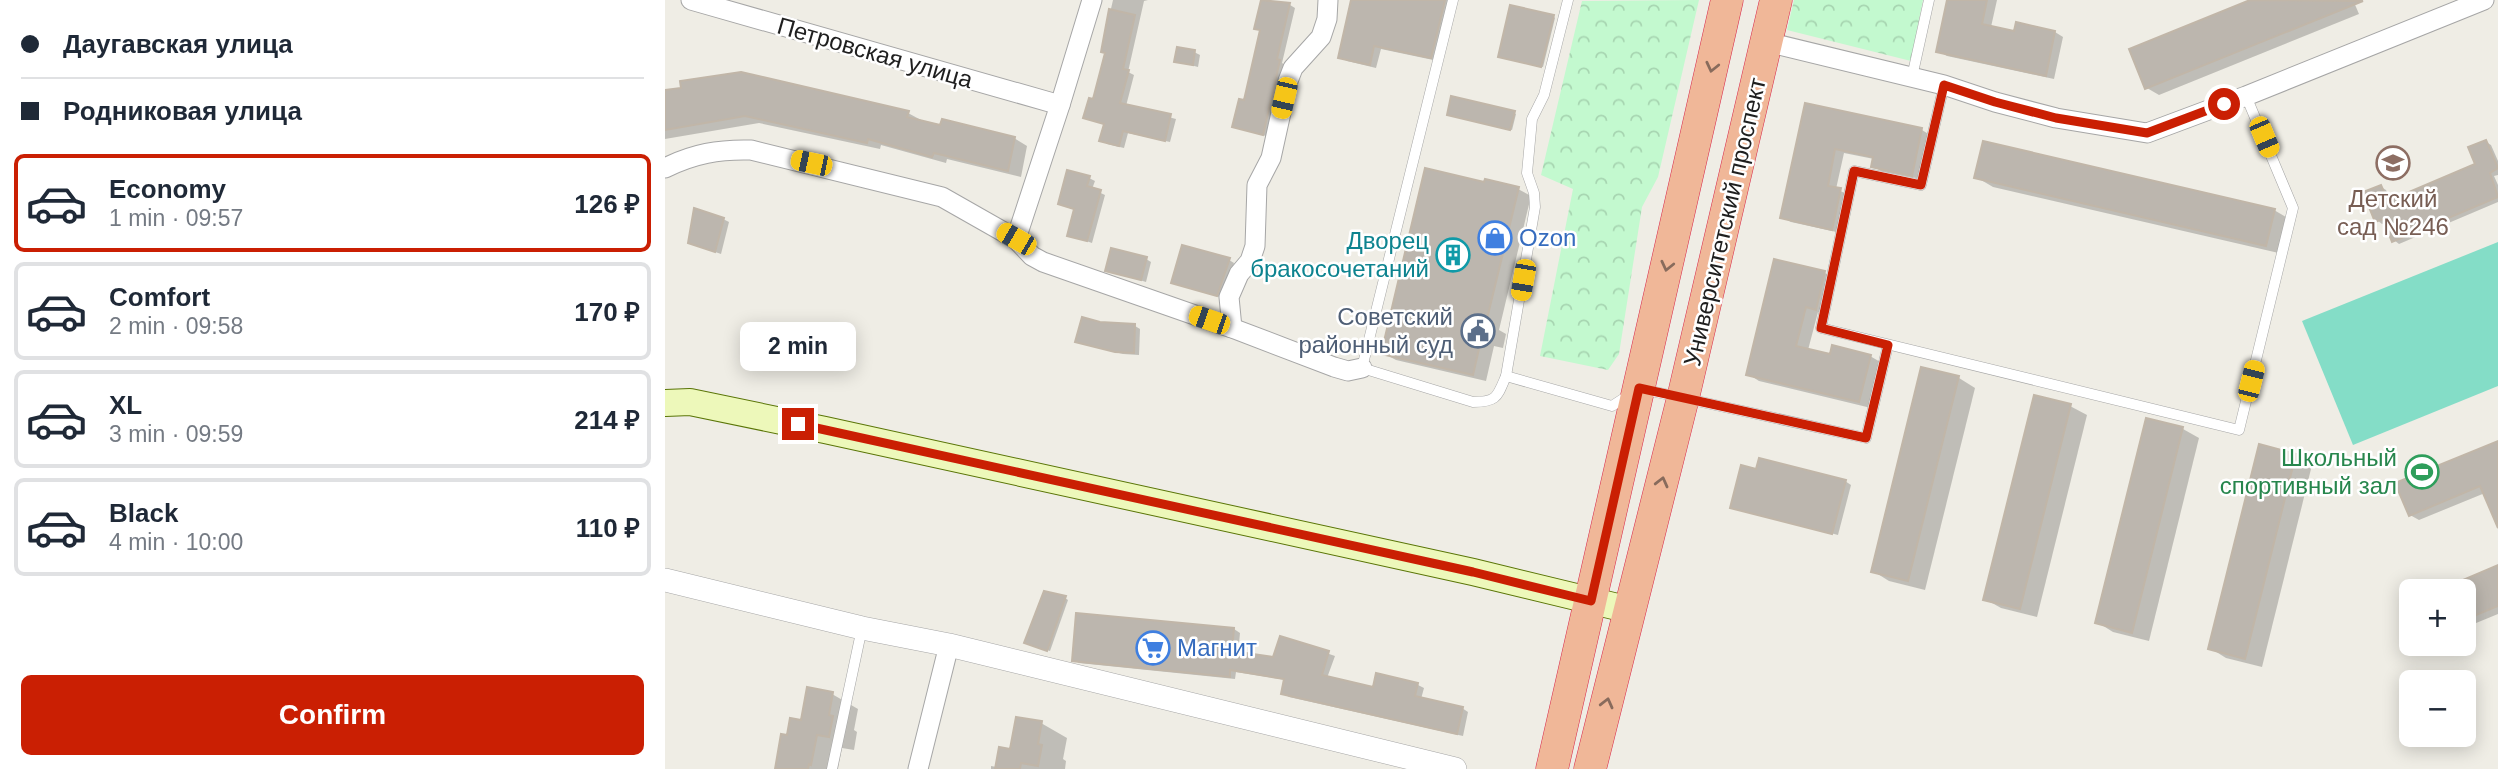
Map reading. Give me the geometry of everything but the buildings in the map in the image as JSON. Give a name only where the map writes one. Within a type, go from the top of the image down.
[{"type":"highway","name":"Университетский проспект","points":[[1552,769],[1727,0]]},
{"type":"highway","name":"Университетский проспект","points":[[1590,769],[1683,398],[1776,0]]},
{"type":"main road","points":[[665,403],[690,402],[825,430],[1485,574],[1630,611]]},
{"type":"street","name":"Петровская улица","points":[[691,0],[1060,105]]},
{"type":"street","points":[[1016,239],[1092,0]]},
{"type":"street","points":[[1232,328],[1229,297],[1250,261],[1255,246],[1257,185],[1271,158],[1288,81],[1293,68],[1321,37],[1327,19],[1328,0]]},
{"type":"street","points":[[1766,42],[1944,85],[2056,118],[2147,133],[2484,0]]},
{"type":"street","points":[[665,168],[686,157],[708,152],[751,150],[942,197],[1016,239],[1032,256],[1043,262],[1232,328],[1334,368],[1348,371],[1362,368]]},
{"type":"street","points":[[665,580],[862,628],[949,645],[1455,769]]},
{"type":"street","points":[[918,769],[949,645]]},
{"type":"lane","points":[[1453,0],[1362,368],[1473,402],[1491,401],[1498,395],[1506,376],[1535,207],[1534,193],[1527,173],[1532,119],[1544,95],[1569,0]]},
{"type":"lane","points":[[1912,77],[1929,0]]},
{"type":"lane","points":[[1944,85],[1921,185],[1854,171],[1821,328],[2239,430],[2293,208],[2246,96]]},
{"type":"lane","points":[[1506,376],[1612,406],[1639,388],[1866,438],[1888,345]]},
{"type":"lane","points":[[832,769],[862,628]]},
{"type":"green space","points":[[1699,0],[1658,177],[1642,207],[1619,354],[1608,370],[1540,356],[1573,189],[1541,175],[1582,1]]},
{"type":"green space","points":[[1794,0],[1923,0],[1911,61],[1787,30]]},
{"type":"green space","points":[[2498,242],[2498,386],[2353,445],[2302,321]]},
{"type":"place","name":"Детский сад №246","points":[[2393,163]]},
{"type":"place","name":"Ozon","points":[[1495,238]]},
{"type":"place","name":"Дворец бракосочетаний","points":[[1453,255]]},
{"type":"place","name":"Советский районный суд","points":[[1478,331]]},
{"type":"place","name":"Школьный спортивный зал","points":[[2422,472]]},
{"type":"place","name":"Магнит","points":[[1153,648]]},
{"type":"route","points":[[798,424],[1473,572],[1591,601],[1639,388],[1866,438],[1888,345],[1821,328],[1854,171],[1921,185],[1944,85],[2056,118],[2147,133],[2224,104]]}]
